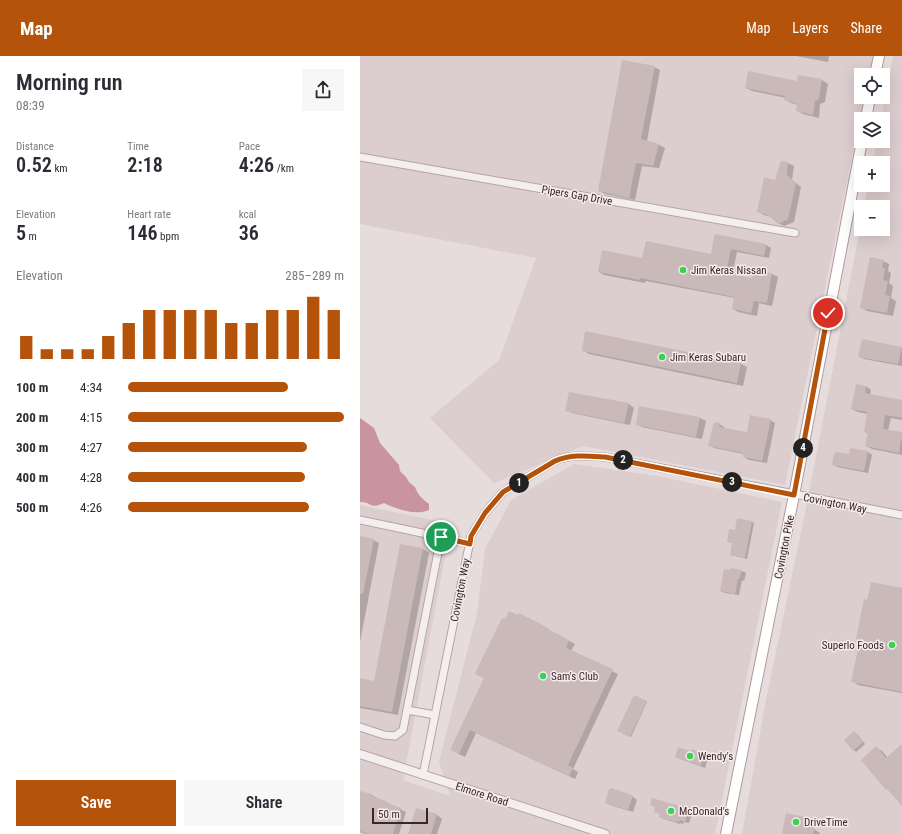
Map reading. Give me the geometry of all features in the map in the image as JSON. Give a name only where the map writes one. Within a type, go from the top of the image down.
[{"type":"main road","points":[[876,68],[878,56]]},
{"type":"main road","name":"Covington Pike","points":[[726,834],[794,495],[861,148]]},
{"type":"street","name":"Pipers Gap Drive","points":[[360,157],[795,233]]},
{"type":"street","name":"Covington Way","points":[[423,775],[471,536],[485,513],[503,492],[555,461],[562,458],[577,456],[605,457],[902,515]]},
{"type":"street","points":[[360,520],[470,544]]},
{"type":"street","points":[[360,727],[384,735],[395,736],[403,730],[441,537]]},
{"type":"street","points":[[407,710],[435,715]]},
{"type":"street","name":"Elmore Road","points":[[360,754],[605,834]]},
{"type":"shaded area","points":[[360,56],[875,56],[872,68],[854,68],[854,104],[863,104],[862,112],[854,112],[854,147],[785,485],[583,446],[494,483],[430,418],[499,360],[536,258],[360,224]]},
{"type":"shaded area","points":[[893,56],[902,56],[902,834],[742,834],[765,705],[807,503],[858,236],[890,236],[890,200],[865,200],[867,192],[890,192],[890,156],[874,156],[876,148],[890,148],[890,112],[882,112],[884,104],[890,104],[890,72]]},
{"type":"shaded area","points":[[360,418],[374,428],[380,443],[399,465],[400,471],[415,487],[419,495],[429,504],[429,510],[424,512],[412,512],[384,503],[373,506],[360,502]]},
{"type":"shaded area","points":[[574,464],[658,476],[782,502],[715,834],[360,834],[360,505],[451,524],[403,780],[450,796],[439,762],[477,613],[485,549],[511,500]]},
{"type":"building","points":[[622,60],[655,66],[641,139],[659,144],[653,166],[636,163],[629,198],[598,191]]},
{"type":"building","points":[[748,71],[797,81],[798,75],[822,79],[819,99],[815,101],[813,115],[796,111],[797,104],[784,100],[785,96],[745,88]]},
{"type":"building","points":[[781,161],[788,162],[787,175],[796,183],[788,219],[778,224],[768,215],[757,212],[764,177],[775,180]]},
{"type":"building","points":[[715,234],[766,244],[764,256],[731,249],[726,273],[752,278],[754,270],[772,273],[767,303],[754,301],[751,313],[732,309],[734,297],[640,278],[640,280],[598,272],[602,250],[642,258],[646,241],[711,254]]},
{"type":"building","points":[[870,257],[884,260],[882,268],[885,268],[883,280],[888,281],[885,295],[890,296],[887,313],[860,308]]},
{"type":"building","name":"Jim Keras Subaru","points":[[585,331],[741,363],[737,383],[582,351]]},
{"type":"building","points":[[862,339],[902,347],[898,364],[858,357]]},
{"type":"building","points":[[856,384],[866,386],[865,393],[902,400],[902,418],[885,415],[883,429],[902,432],[899,453],[865,446],[868,433],[864,432],[867,412],[851,409]]},
{"type":"building","points":[[569,392],[629,403],[624,423],[565,411]]},
{"type":"building","points":[[639,406],[700,417],[696,437],[636,425]]},
{"type":"building","points":[[750,415],[771,419],[762,461],[743,457],[743,453],[708,446],[714,422],[720,423],[719,427],[747,432]]},
{"type":"building","points":[[850,448],[868,451],[864,471],[832,465],[834,453],[849,454]]},
{"type":"building","points":[[737,518],[752,521],[745,558],[730,555],[732,543],[727,542],[729,529],[735,530]]},
{"type":"building","points":[[360,536],[374,539],[363,594],[360,594]]},
{"type":"building","points":[[400,544],[423,548],[392,712],[360,706],[360,678],[374,681]]},
{"type":"building","points":[[730,568],[742,570],[738,579],[735,594],[720,591],[724,569],[730,570]]},
{"type":"building","points":[[871,582],[902,588],[902,692],[851,682],[860,640],[856,639],[864,599],[867,600]]},
{"type":"building","points":[[509,611],[518,615],[519,613],[569,640],[566,648],[613,669],[568,765],[573,768],[569,776],[470,730],[459,754],[450,750],[484,678],[475,674],[476,671],[502,618],[505,619]]},
{"type":"building","points":[[634,695],[647,701],[630,737],[617,731]]},
{"type":"building","points":[[854,731],[863,742],[853,751],[844,740]]},
{"type":"building","points":[[902,744],[902,806],[887,789],[886,790],[861,760],[876,746],[886,758]]},
{"type":"building","name":"Wendy's","points":[[678,747],[691,751],[691,749],[704,755],[701,766],[675,757]]},
{"type":"building","points":[[611,788],[633,796],[628,810],[605,803],[609,789]]},
{"type":"building","points":[[360,791],[372,794],[371,796],[401,808],[393,834],[368,834],[360,831]]},
{"type":"building","name":"McDonald's","points":[[652,798],[689,807],[685,822],[680,820],[679,822],[676,822],[659,817],[660,814],[654,812],[655,807],[650,805]]},
{"type":"building","points":[[416,808],[437,814],[431,834],[408,834]]},
{"type":"building","name":"DriveTime","points":[[786,813],[810,818],[808,827],[815,828],[813,834],[782,834]]},
{"type":"place","name":"Jim Keras Nissan","points":[[683,270]]},
{"type":"place","name":"Jim Keras Subaru","points":[[662,357]]},
{"type":"place","name":"Superlo Foods","points":[[892,645]]},
{"type":"place","name":"Sam's Club","points":[[543,676]]},
{"type":"place","name":"Wendy's","points":[[690,756]]},
{"type":"place","name":"McDonald's","points":[[671,811]]},
{"type":"place","name":"DriveTime","points":[[796,822]]},
{"type":"route","points":[[441,537],[470,544],[471,536],[485,513],[503,492],[555,461],[562,458],[577,456],[605,457],[794,495],[828,313]]}]
